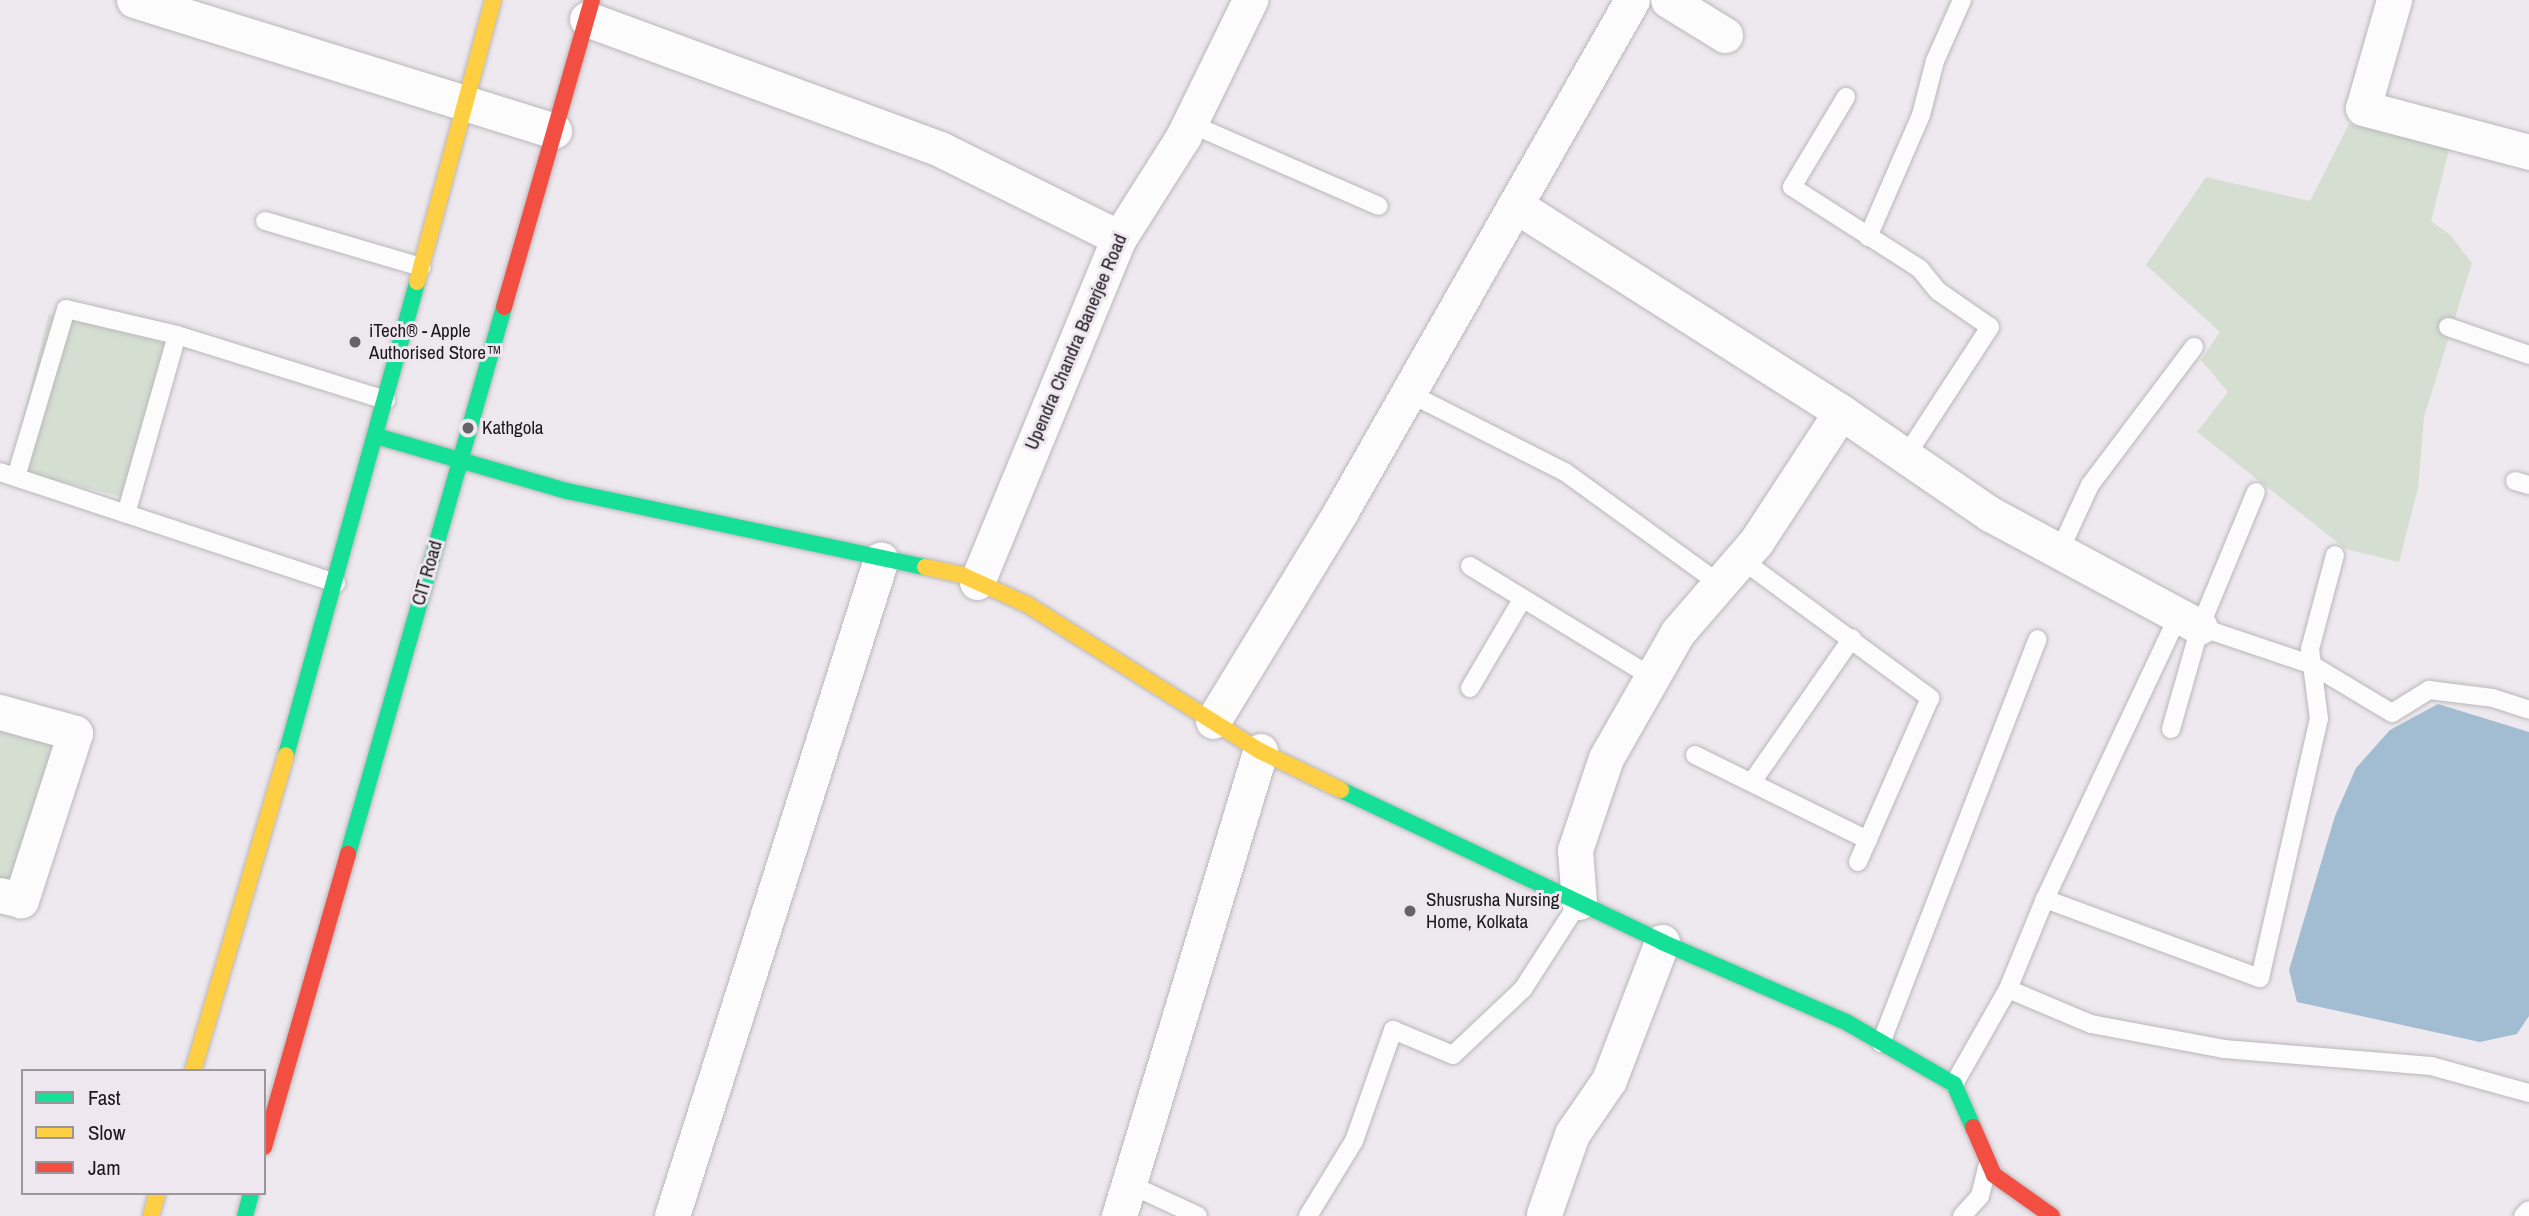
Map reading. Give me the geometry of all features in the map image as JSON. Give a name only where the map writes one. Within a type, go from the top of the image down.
[{"type":"main road","points":[[194,1069],[336,583],[493,0]]},
{"type":"main road","name":"CIT Road","points":[[266,1140],[590,9]]},
{"type":"main road","points":[[376,436],[567,491],[977,582],[1028,605],[1259,751],[1662,942],[1846,1023],[1954,1084],[1994,1175],[2052,1216]]},
{"type":"main road","points":[[151,1216],[156,1195]]},
{"type":"main road","points":[[245,1216],[250,1195]]},
{"type":"street","points":[[134,0],[465,101],[554,131]]},
{"type":"street","name":"Upendra Chandra Banerjee Road","points":[[977,582],[1119,238],[1189,123],[1250,0]]},
{"type":"street","points":[[1213,722],[1409,393],[1632,0]]},
{"type":"street","points":[[1668,0],[1725,35]]},
{"type":"street","points":[[2394,0],[2364,108],[2529,152]]},
{"type":"street","points":[[590,9],[940,149],[1119,238]]},
{"type":"street","points":[[1515,205],[1841,412],[1990,514],[2189,622]]},
{"type":"street","points":[[1579,902],[1575,850],[1606,758],[1678,632],[1730,572],[1786,500],[1841,412]]},
{"type":"street","points":[[672,1216],[881,559]]},
{"type":"street","points":[[0,712],[75,733],[21,900],[0,895]]},
{"type":"street","points":[[1124,1200],[1259,751]]},
{"type":"street","points":[[1544,1214],[1572,1134],[1609,1080],[1662,942]]},
{"type":"lane","points":[[1868,237],[1922,115],[1935,61],[1962,0]]},
{"type":"lane","points":[[1846,97],[1792,187],[1920,269],[1938,291],[1990,327],[1906,456]]},
{"type":"lane","points":[[1189,123],[1379,206]]},
{"type":"lane","points":[[265,221],[421,267]]},
{"type":"lane","points":[[336,583],[8,475],[66,309],[177,335],[386,400]]},
{"type":"lane","points":[[2448,327],[2529,355]]},
{"type":"lane","points":[[126,514],[177,335]]},
{"type":"lane","points":[[2059,552],[2090,485],[2194,346]]},
{"type":"lane","points":[[1409,393],[1565,472],[1730,572],[1852,638],[1930,698],[1858,862]]},
{"type":"lane","points":[[1954,1084],[2008,989],[2045,899],[2256,492]]},
{"type":"lane","points":[[2045,899],[2260,978],[2319,719],[2310,649],[2335,555]]},
{"type":"lane","points":[[1470,566],[1652,677]]},
{"type":"lane","points":[[1470,688],[1523,598]]},
{"type":"lane","points":[[2189,622],[2312,665],[2392,713],[2429,690],[2493,698],[2529,710]]},
{"type":"lane","points":[[2171,729],[2189,622]]},
{"type":"lane","points":[[1752,782],[1852,638]]},
{"type":"lane","points":[[1881,1042],[2038,639]]},
{"type":"lane","points":[[1695,755],[1868,840]]},
{"type":"lane","points":[[1308,1216],[1354,1141],[1393,1030],[1453,1055],[1523,989],[1579,902]]},
{"type":"lane","points":[[2008,989],[2091,1024],[2224,1049],[2431,1066],[2529,1093]]},
{"type":"lane","points":[[1962,1216],[1980,1196],[1989,1162]]},
{"type":"lane","points":[[1124,1200],[1198,1216]]},
{"type":"lane","points":[[2523,1216],[2529,1210]]},
{"type":"shaded area","points":[[2349,124],[2450,145],[2431,221],[2450,235],[2472,263],[2424,417],[2418,488],[2399,562],[2346,549],[2197,432],[2228,392],[2201,360],[2220,332],[2146,265],[2206,177],[2310,201]]},
{"type":"shaded area","points":[[49,314],[166,343],[128,499],[10,469]]},
{"type":"shaded area","points":[[0,729],[60,746],[15,894],[0,890]]},
{"type":"water","points":[[2438,704],[2529,732],[2529,1016],[2517,1034],[2480,1042],[2297,1002],[2289,970],[2335,816],[2356,768],[2390,730]]},
{"type":"traffic: fast","points":[[286,755],[417,282]]},
{"type":"traffic: fast","points":[[348,854],[504,307]]},
{"type":"traffic: fast","points":[[376,436],[567,491],[925,567]]},
{"type":"traffic: fast","points":[[1341,790],[1662,942],[1846,1022],[1954,1084],[1973,1127]]},
{"type":"traffic: fast","points":[[245,1216],[250,1195]]},
{"type":"traffic: slow","points":[[417,282],[493,0]]},
{"type":"traffic: slow","points":[[925,567],[962,575],[1028,605],[1260,751],[1341,790]]},
{"type":"traffic: slow","points":[[194,1069],[286,755]]},
{"type":"traffic: slow","points":[[151,1216],[156,1195]]},
{"type":"traffic: jam","points":[[504,307],[592,0]]},
{"type":"traffic: jam","points":[[266,1140],[348,854]]},
{"type":"traffic: jam","points":[[1973,1127],[1994,1175],[2052,1216]]},
{"type":"place","name":"iTech® - Apple Authorised Store™","points":[[355,342]]},
{"type":"place","name":"Kathgola","points":[[468,428]]},
{"type":"place","name":"Shusrusha Nursing Home, Kolkata","points":[[1410,911]]}]
